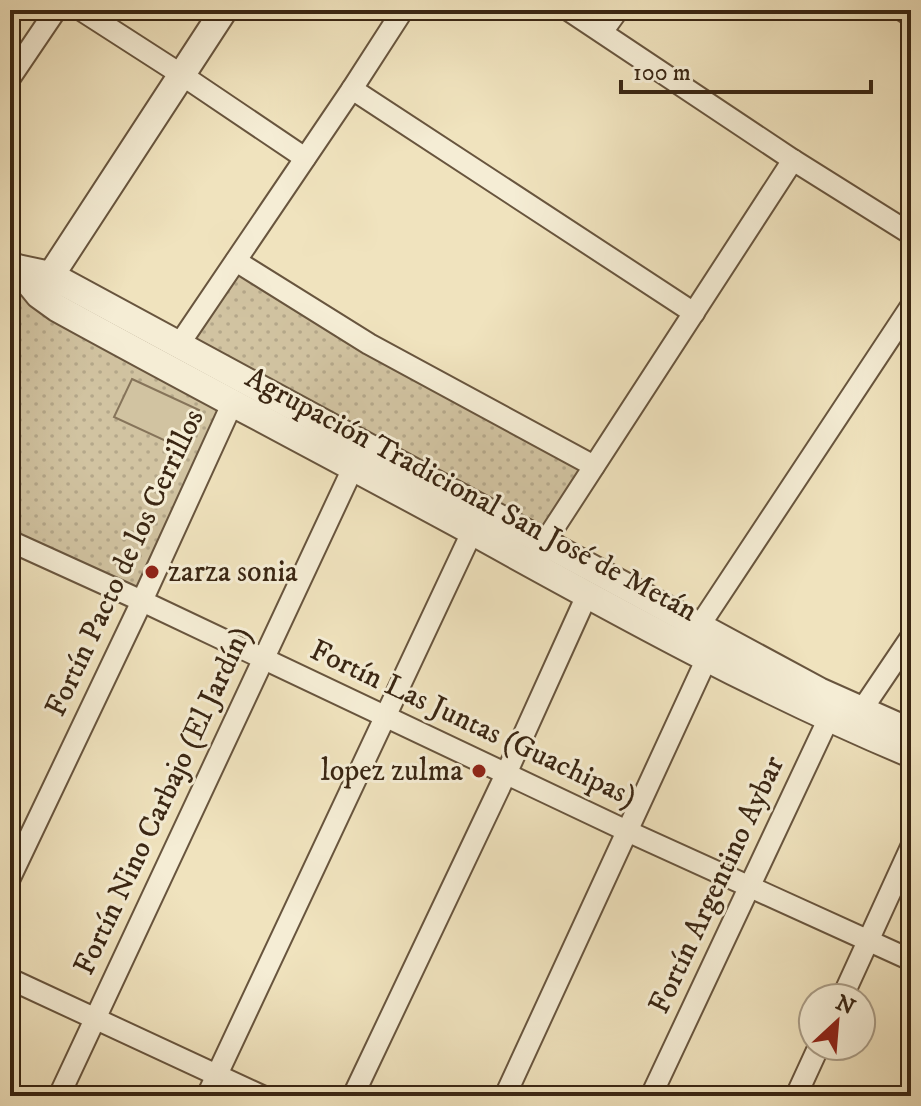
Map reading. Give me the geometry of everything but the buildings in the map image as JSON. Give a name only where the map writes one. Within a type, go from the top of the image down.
[{"type":"street","points":[[10,78],[56,10]]},
{"type":"street","points":[[81,10],[305,158]]},
{"type":"street","points":[[44,285],[224,10]]},
{"type":"street","points":[[178,346],[403,10]]},
{"type":"street","points":[[568,10],[793,160],[911,234]]},
{"type":"street","points":[[602,32],[618,10]]},
{"type":"street","points":[[902,10],[911,16]]},
{"type":"street","points":[[352,89],[694,313]]},
{"type":"street","points":[[539,554],[793,160]]},
{"type":"street","points":[[236,261],[369,344],[594,466]]},
{"type":"street","name":"Agrupación Tradicional San José de Metán","points":[[12,269],[178,346],[358,457],[472,532],[539,554],[587,595],[844,714],[911,754]]},
{"type":"street","name":"Agrupación Tradicional San José de Metán","points":[[44,285],[57,308],[232,404],[358,457],[539,554],[697,644]]},
{"type":"street","points":[[505,1096],[627,831],[697,644],[911,306]]},
{"type":"street","name":"Fortín Pacto de los Cerrillos","points":[[10,878],[232,404]]},
{"type":"street","name":"Fortín Nino Carbajo (El Jardín)","points":[[59,1096],[358,457]]},
{"type":"street","points":[[207,1096],[472,532]]},
{"type":"street","name":"Fortín Las Juntas (Guachipas)","points":[[10,541],[265,658],[627,831],[911,960]]},
{"type":"street","points":[[353,1096],[587,595]]},
{"type":"street","name":"Fortín Argentino Aybar","points":[[651,1096],[750,886],[844,714],[911,637]]},
{"type":"street","name":"Agrupación Tradicional San José de Metán","points":[[844,714],[911,732]]},
{"type":"street","points":[[849,982],[911,847]]},
{"type":"street","points":[[10,979],[262,1096]]},
{"type":"street","points":[[796,1096],[812,1062]]},
{"type":"shaded area","points":[[236,261],[594,466],[546,543],[178,346]]},
{"type":"shaded area","points":[[16,280],[232,404],[142,601],[10,541],[10,285]]},
{"type":"shaded area","points":[[132,379],[199,410],[181,448],[114,417]]},
{"type":"place","name":"zarza sonia","points":[[152,572]]},
{"type":"place","name":"lopez zulma","points":[[479,771]]}]
